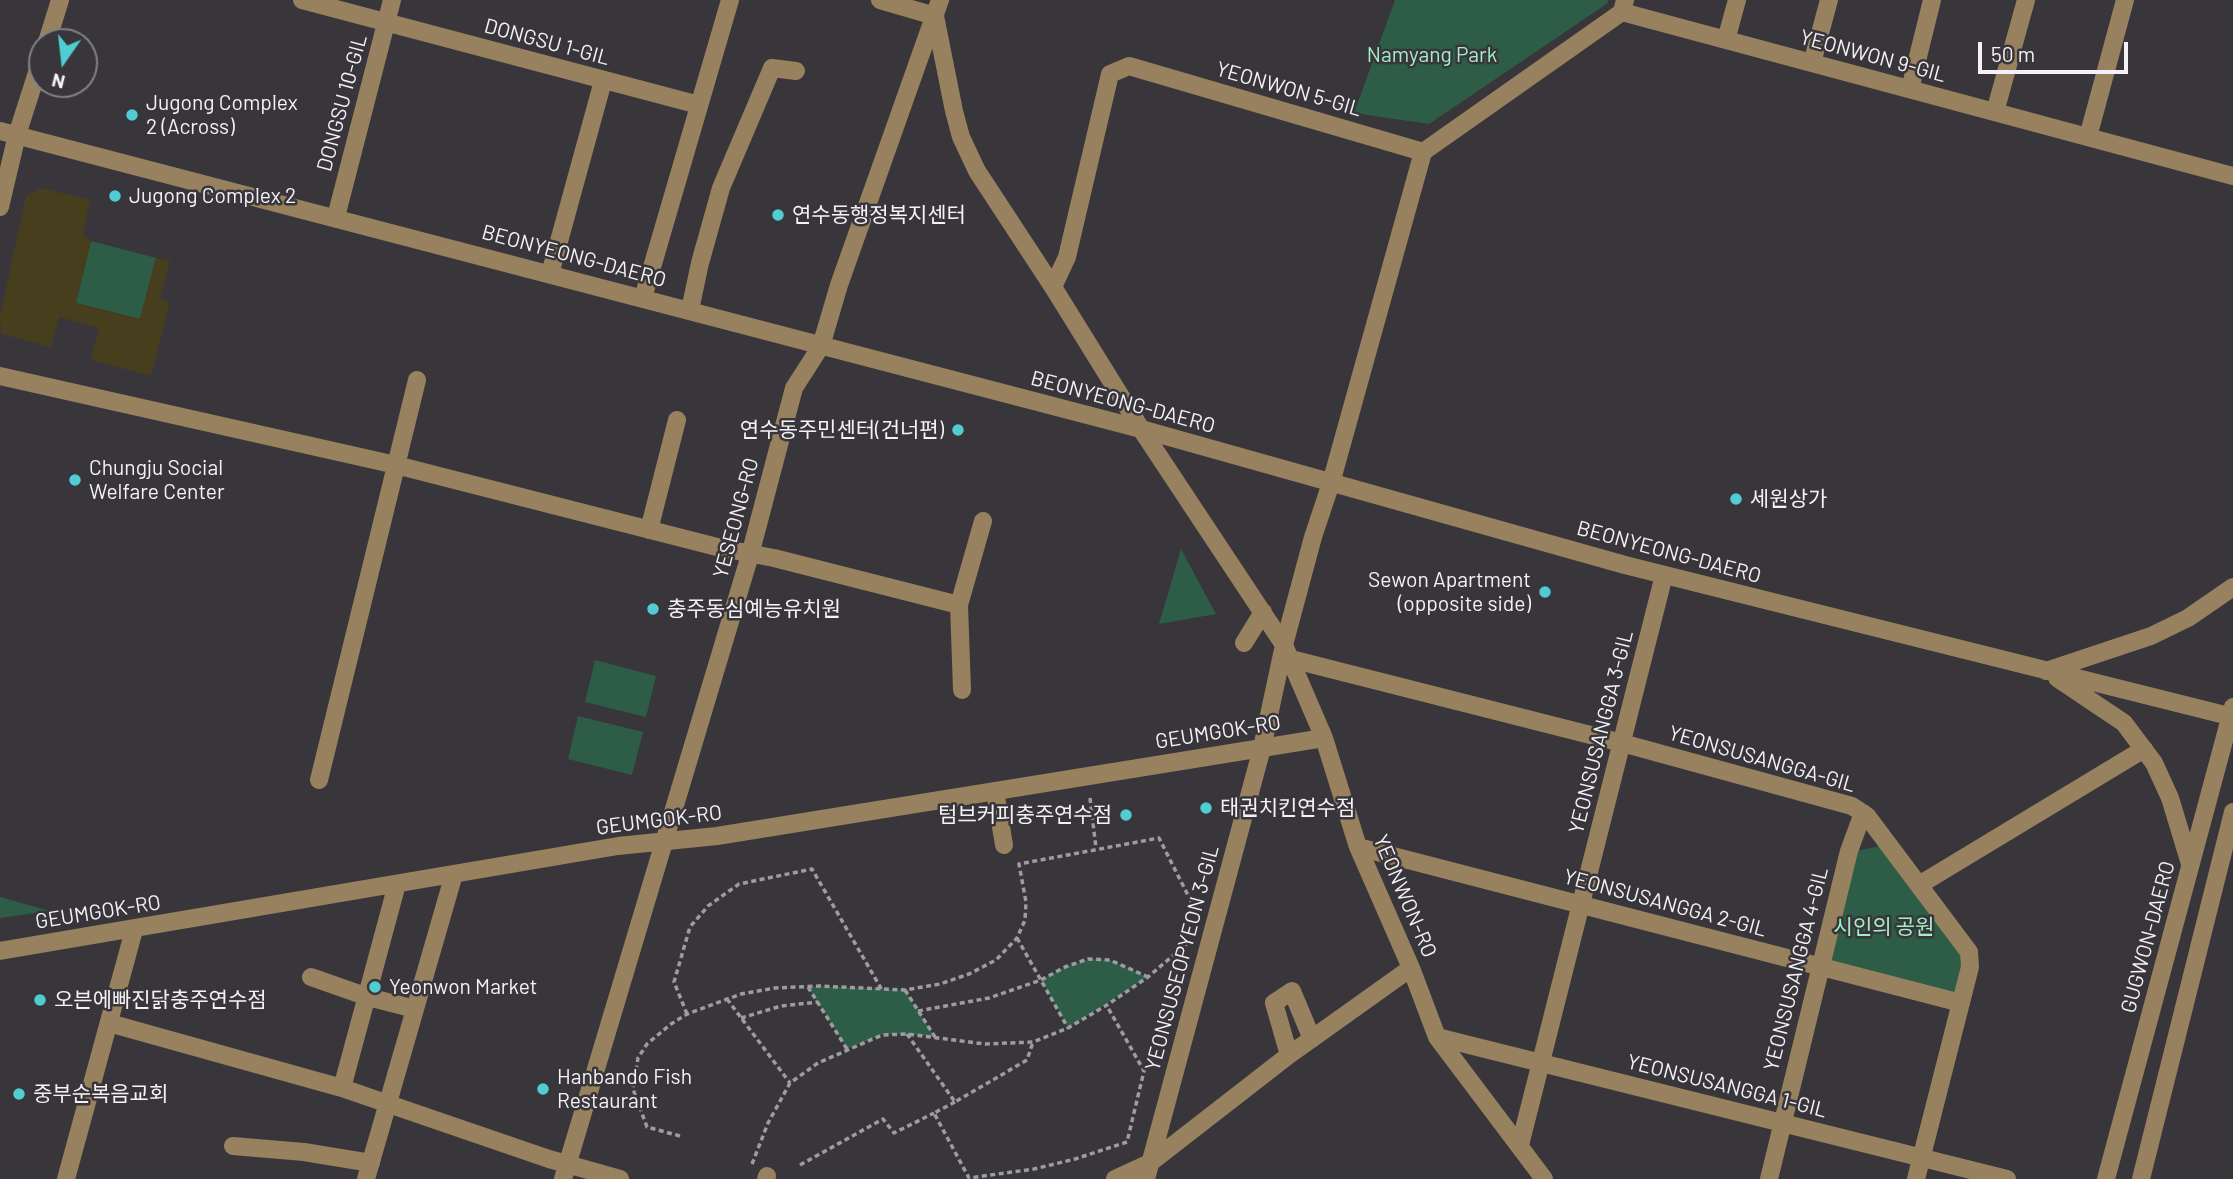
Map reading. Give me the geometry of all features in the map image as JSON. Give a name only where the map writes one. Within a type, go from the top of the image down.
[{"type":"street","points":[[51,28],[60,0]]},
{"type":"street","name":"DONGSU 1-GIL","points":[[302,0],[699,105]]},
{"type":"street","name":"DONGSU 10-GIL","points":[[335,217],[392,0]]},
{"type":"street","points":[[643,298],[730,0]]},
{"type":"street","points":[[880,0],[938,8],[961,137],[977,171],[1141,429]]},
{"type":"street","points":[[1726,40],[1737,0]]},
{"type":"street","points":[[1812,63],[1829,0]]},
{"type":"street","points":[[1910,89],[1932,0]]},
{"type":"street","points":[[1996,112],[2026,0]]},
{"type":"street","points":[[2088,137],[2125,0]]},
{"type":"street","points":[[1288,652],[1313,537],[1331,483],[1423,152],[1623,6]]},
{"type":"street","name":"YEONWON 9-GIL","points":[[1623,6],[1726,40],[2088,137],[2232,172]]},
{"type":"street","name":"YESEONG-RO","points":[[566,1171],[750,555],[794,388],[821,346],[839,285],[938,8]]},
{"type":"street","name":"YEONWON 5-GIL","points":[[1053,288],[1067,257],[1110,74],[1129,66],[1423,152]]},
{"type":"street","points":[[690,310],[721,188],[772,68],[796,71]]},
{"type":"street","points":[[550,274],[603,81]]},
{"type":"street","points":[[0,206],[9,133],[28,89]]},
{"type":"street","name":"BEONYEONG-DAERO","points":[[9,133],[1141,429],[1664,575],[2046,671],[2232,714]]},
{"type":"street","points":[[0,376],[396,465],[959,605]]},
{"type":"street","points":[[319,780],[417,380]]},
{"type":"street","points":[[649,530],[677,420]]},
{"type":"street","name":"YEONWON-RO","points":[[1141,429],[1288,652],[1324,738],[1358,847],[1411,968],[1437,1037],[1544,1179]]},
{"type":"street","points":[[962,690],[959,605],[984,521]]},
{"type":"street","name":"YEONSUSANGGA 3-GIL","points":[[1520,1145],[1664,575]]},
{"type":"street","points":[[2046,671],[2151,636],[2188,618],[2233,587]]},
{"type":"street","points":[[1244,643],[1263,612]]},
{"type":"street","name":"YEONSUSANGGA-GIL","points":[[1288,652],[1852,806],[1867,816],[1969,952],[1970,967],[1916,1179]]},
{"type":"street","name":"YEONSUSEOPYEON 3-GIL","points":[[1148,1171],[1288,652]]},
{"type":"street","points":[[2046,671],[2124,723],[2144,749],[2154,763],[2170,797],[2190,866]]},
{"type":"street","name":"GUGWON-DAERO","points":[[2106,1179],[2232,714]]},
{"type":"street","name":"GEUMGOK-RO","points":[[0,951],[665,840],[717,836],[1324,738]]},
{"type":"street","points":[[1919,885],[2144,749]]},
{"type":"street","points":[[995,791],[1004,845]]},
{"type":"street","points":[[2141,1179],[2233,811]]},
{"type":"street","name":"YEONSUSANGGA 4-GIL","points":[[1769,1179],[1849,850],[1863,813]]},
{"type":"street","points":[[2222,856],[2233,841]]},
{"type":"street","name":"YEONSUSANGGA 2-GIL","points":[[1358,847],[1961,1003]]},
{"type":"street","points":[[233,1146],[304,1152],[368,1171],[454,874]]},
{"type":"street","points":[[342,1088],[397,884]]},
{"type":"street","points":[[66,1179],[134,930]]},
{"type":"street","points":[[1115,1179],[1148,1171],[1289,1055],[1411,968]]},
{"type":"street","points":[[311,977],[368,997],[415,1009]]},
{"type":"street","points":[[1289,1055],[1274,1003],[1292,991],[1312,1039]]},
{"type":"street","points":[[109,1023],[389,1103],[566,1171],[620,1179]]},
{"type":"street","name":"YEONSUSANGGA 1-GIL","points":[[1437,1037],[2007,1179]]},
{"type":"path","points":[[1090,798],[1096,848]]},
{"type":"path","points":[[680,1136],[647,1128],[634,1089],[634,1073],[638,1058],[647,1044],[688,1014],[741,994],[775,988],[808,987],[905,990],[940,984],[969,974],[996,960],[1017,938],[1025,920],[1026,902],[1019,864],[1159,838],[1198,915]]},
{"type":"path","points":[[688,1014],[674,982],[690,927],[708,906],[739,884],[812,869],[882,990]]},
{"type":"path","points":[[1017,938],[1068,1028]]},
{"type":"path","points":[[752,1164],[768,1123],[790,1083],[818,1063],[882,1035],[907,1034],[985,1044],[1033,1042],[1068,1028],[1107,1005],[1148,977],[1192,940]]},
{"type":"path","points":[[918,1011],[989,998],[1041,980],[1088,959],[1110,960],[1148,977]]},
{"type":"path","points":[[808,987],[847,1049]]},
{"type":"path","points":[[905,990],[935,1037]]},
{"type":"path","points":[[727,999],[790,1083]]},
{"type":"path","points":[[741,1018],[781,1006],[818,1002]]},
{"type":"path","points":[[934,1113],[969,1178],[1034,1169],[1126,1142],[1144,1071],[1107,1005]]},
{"type":"path","points":[[907,1034],[956,1102]]},
{"type":"path","points":[[800,1165],[883,1119],[894,1133],[956,1102],[1027,1060],[1033,1042]]},
{"type":"green space","name":"Namyang Park","points":[[1395,0],[1608,0],[1608,3],[1429,124],[1354,113]]},
{"type":"green space","points":[[91,241],[156,258],[140,319],[76,303]]},
{"type":"green space","points":[[1181,549],[1216,614],[1159,624]]},
{"type":"green space","points":[[595,660],[656,676],[646,717],[585,702]]},
{"type":"green space","points":[[578,716],[643,732],[632,775],[568,759]]},
{"type":"green space","name":"시인의 공원","points":[[1880,846],[1964,955],[1955,994],[1827,961],[1856,851]]},
{"type":"green space","points":[[0,897],[50,911],[0,918]]},
{"type":"green space","points":[[1088,959],[1110,960],[1148,977],[1068,1028],[1041,980]]},
{"type":"green space","points":[[808,987],[905,990],[935,1037],[882,1035],[847,1049]]},
{"type":"sand","points":[[42,188],[90,200],[83,234],[91,241],[76,303],[140,319],[156,258],[170,261],[160,299],[170,302],[151,376],[91,360],[99,328],[59,317],[51,347],[1,334],[0,316],[26,196]]},
{"type":"place","name":"Jugong Complex 2 (Across)","points":[[132,115]]},
{"type":"place","name":"Jugong Complex 2","points":[[115,196]]},
{"type":"place","name":"연수동행정복지센터","points":[[778,215]]},
{"type":"place","name":"연수동주민센터(건너편)","points":[[958,430]]},
{"type":"place","name":"Chungju Social Welfare Center","points":[[75,480]]},
{"type":"place","name":"세원상가","points":[[1736,499]]},
{"type":"place","name":"Sewon Apartment (opposite side)","points":[[1545,592]]},
{"type":"place","name":"충주동심예능유치원","points":[[653,609]]},
{"type":"place","name":"태권치킨연수점","points":[[1206,808]]},
{"type":"place","name":"텀브커피충주연수점","points":[[1126,815]]},
{"type":"place","name":"Yeonwon Market","points":[[375,987]]},
{"type":"place","name":"오븐에빠진닭충주연수점","points":[[40,1000]]},
{"type":"place","name":"Hanbando Fish Restaurant","points":[[543,1089]]},
{"type":"place","name":"중부순복음교회","points":[[19,1094]]}]
